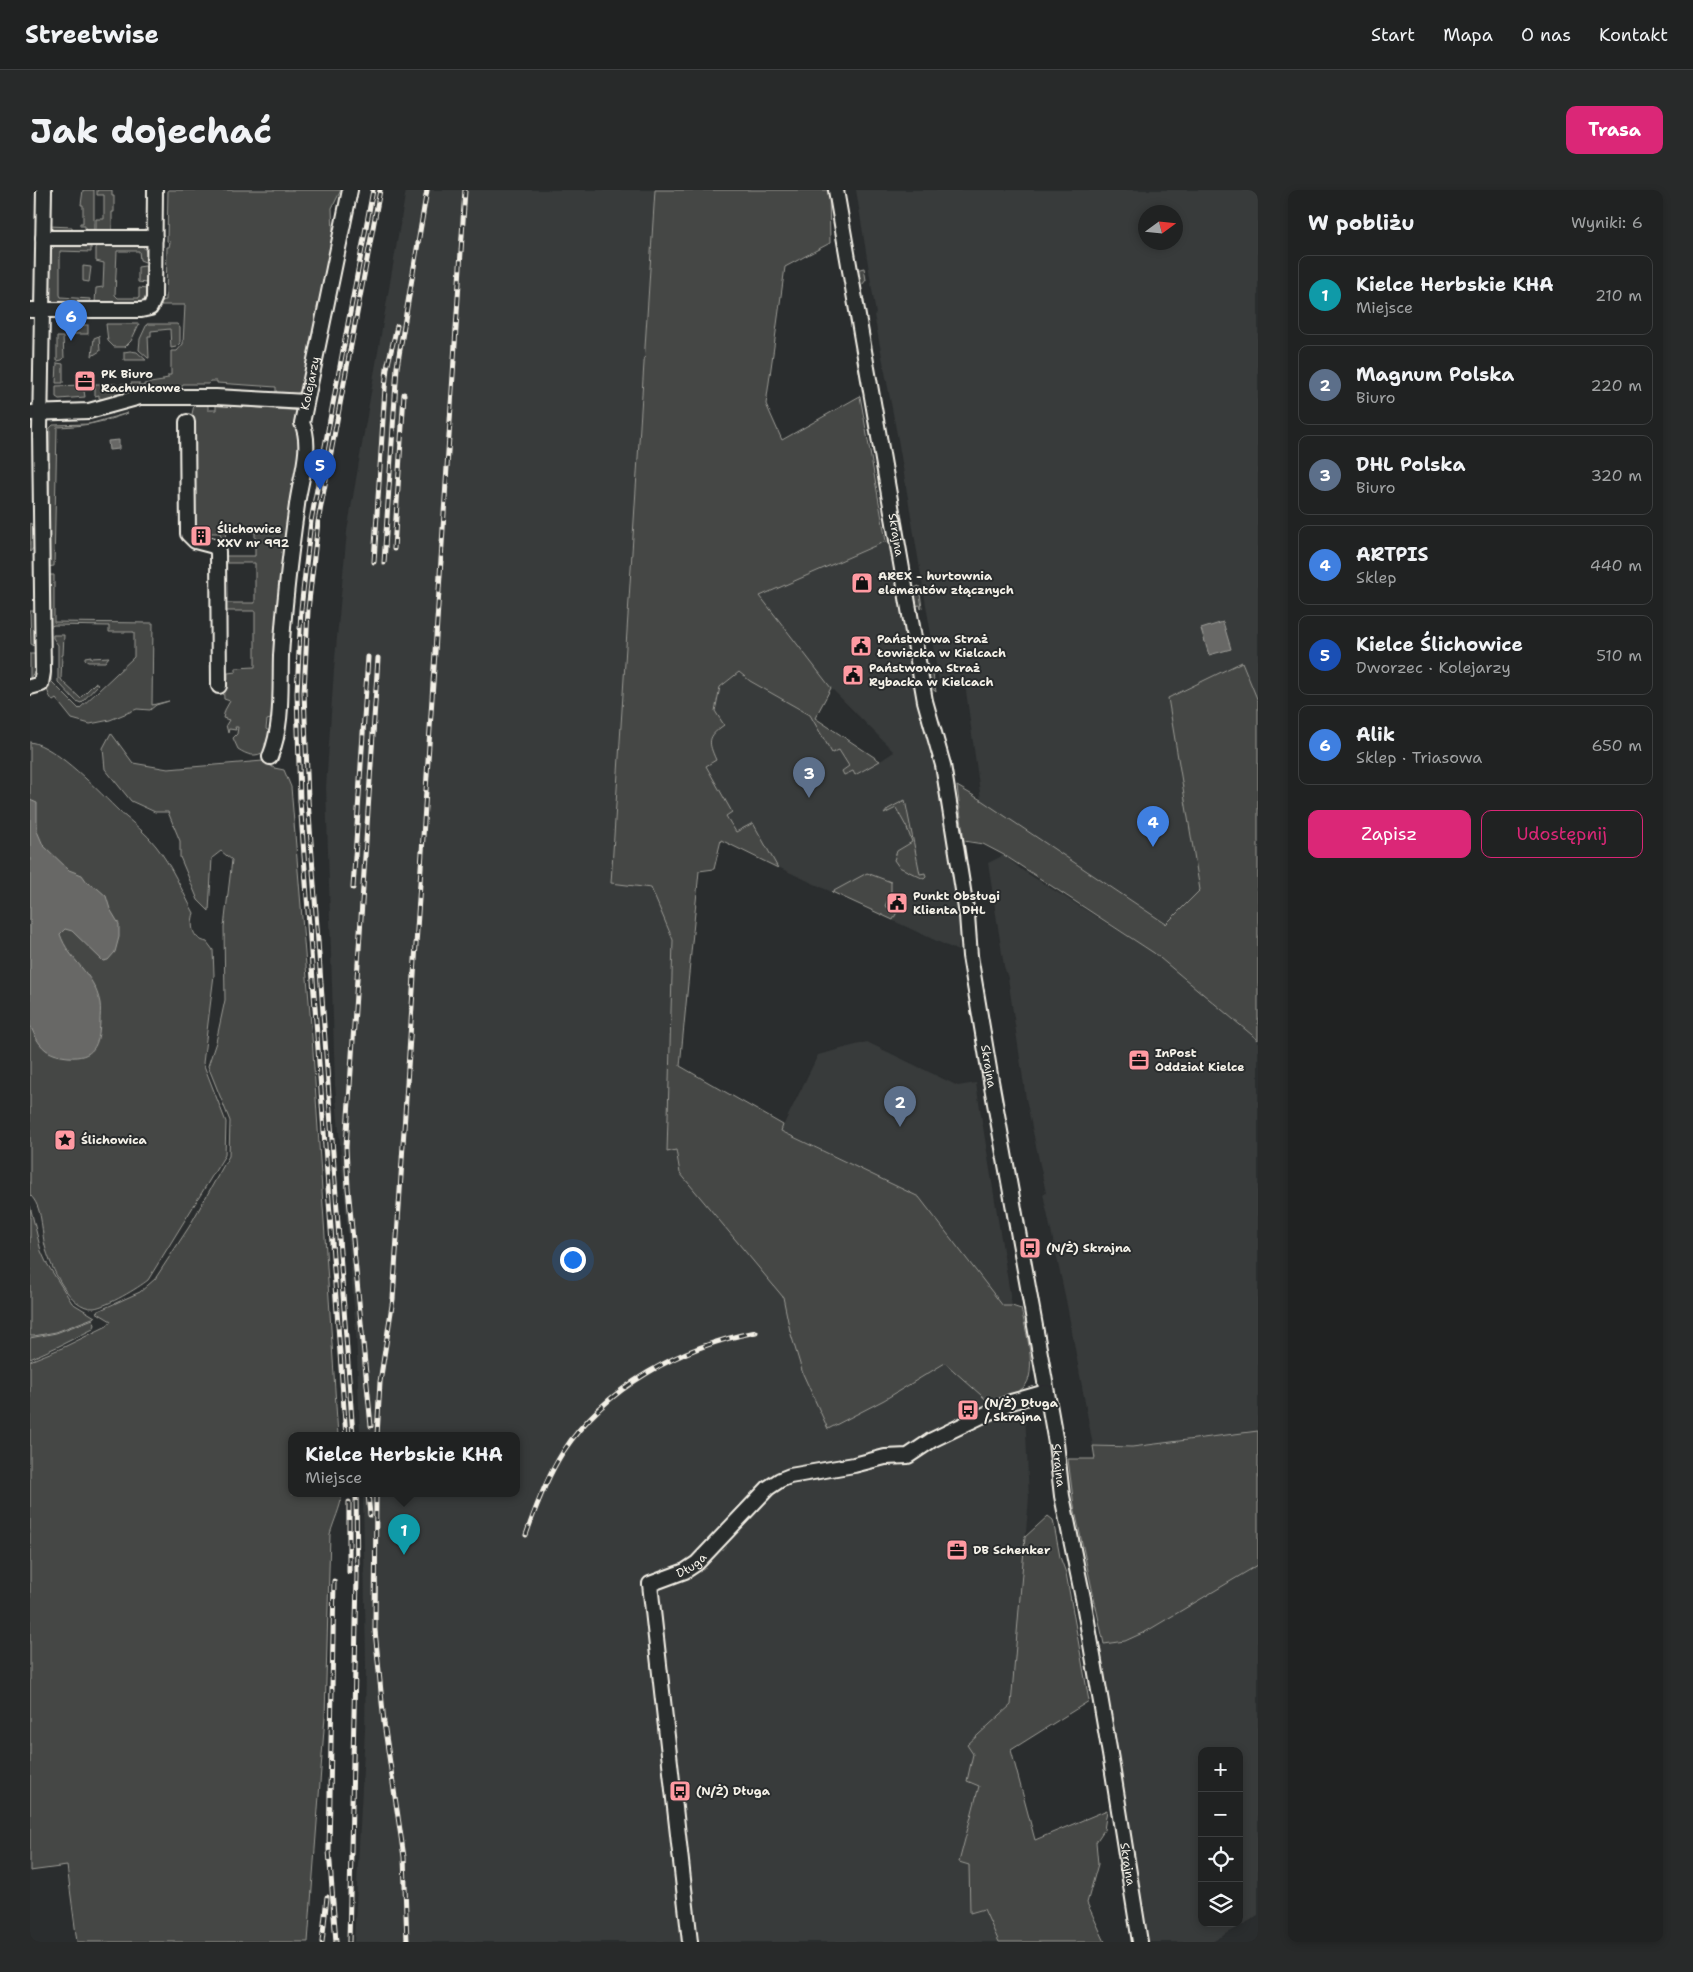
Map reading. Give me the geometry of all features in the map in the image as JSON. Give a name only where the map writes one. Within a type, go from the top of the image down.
[{"type":"street","points":[[30,688],[41,684],[43,672],[36,561],[36,311],[43,238],[44,190]]},
{"type":"street","points":[[36,311],[148,310],[154,299],[155,190]]},
{"type":"street","name":"Kolejarzy","points":[[270,757],[276,743],[280,709],[281,656],[286,589],[305,453],[306,439],[302,423],[340,247],[339,240],[350,190]]},
{"type":"street","name":"Skrajna","points":[[836,190],[925,701],[943,765],[988,1062],[1056,1443],[1064,1507],[1111,1760],[1140,1942]]},
{"type":"street","points":[[43,238],[154,238]]},
{"type":"street","points":[[36,413],[89,411],[140,397],[216,397],[306,402]]},
{"type":"street","points":[[187,422],[188,534],[195,541],[215,546],[218,551],[219,686]]},
{"type":"street","name":"Długa","points":[[690,1942],[650,1584],[691,1568],[768,1488],[780,1480],[800,1474],[854,1465],[885,1457],[908,1456],[932,1440],[1011,1402],[1046,1392]]},
{"type":"shaded area","points":[[83,190],[94,190],[94,231],[85,232],[85,226],[80,226],[80,223],[83,223],[83,205],[81,205]]},
{"type":"shaded area","points":[[97,190],[112,190],[114,212],[112,212],[112,232],[96,232],[96,219],[104,219],[104,195],[97,195]]},
{"type":"shaded area","points":[[168,190],[341,190],[332,208],[333,237],[331,259],[303,388],[298,393],[279,395],[276,392],[276,387],[210,381],[209,384],[183,384],[180,391],[130,393],[106,400],[99,398],[99,395],[95,396],[95,384],[104,384],[104,387],[109,387],[110,384],[116,384],[117,387],[121,387],[121,384],[126,384],[126,387],[130,387],[131,383],[139,383],[139,386],[144,386],[144,384],[163,381],[163,379],[168,378],[168,375],[171,375],[171,351],[177,351],[183,344],[185,305],[159,305],[159,311],[155,312],[159,301],[166,300],[167,247],[169,247],[170,242],[167,241]]},
{"type":"shaded area","points":[[406,190],[655,190],[611,882],[651,888],[673,940],[667,1151],[676,1150],[678,1168],[783,1295],[884,1400],[945,1363],[991,1404],[1024,1388],[1029,1498],[1011,1705],[967,1745],[973,1754],[967,1781],[979,1786],[959,1862],[969,1865],[970,1913],[984,1909],[999,1942],[354,1942],[365,1729],[366,1663],[363,1497],[520,1497],[520,1432],[360,1432],[356,1330],[335,1086],[326,787],[334,669],[347,531]]},
{"type":"shaded area","points":[[655,190],[829,190],[830,243],[785,267],[766,404],[782,440],[860,396],[886,541],[760,596],[831,688],[815,718],[880,761],[855,775],[853,771],[844,775],[842,771],[849,766],[839,750],[832,753],[810,715],[750,681],[739,672],[720,687],[715,711],[724,725],[714,733],[711,740],[711,749],[716,760],[706,766],[732,812],[726,816],[736,832],[753,823],[778,868],[721,840],[714,869],[699,871],[680,1066],[783,1125],[781,1131],[919,1197],[1003,1306],[1021,1309],[1030,1350],[1028,1381],[1023,1388],[1012,1395],[991,1404],[945,1363],[884,1400],[828,1429],[803,1374],[790,1331],[783,1297],[680,1173],[676,1150],[667,1152],[673,940],[651,888],[611,883]]},
{"type":"shaded area","points":[[856,190],[1258,190],[1258,701],[1242,662],[1168,698],[1200,890],[1166,924],[981,800],[965,684],[940,688],[899,445],[874,315],[876,314]]},
{"type":"shaded area","points":[[49,226],[72,227],[72,232],[54,231]]},
{"type":"shaded area","points":[[56,245],[91,247],[91,252],[60,251],[61,297],[90,299],[90,303],[54,303],[50,300],[51,250]]},
{"type":"shaded area","points":[[142,246],[144,248],[146,254],[145,262],[140,260],[139,251],[117,251],[115,295],[118,298],[139,298],[139,288],[146,289],[145,301],[141,303],[95,303],[96,288],[103,287],[104,263],[96,261],[96,247]]},
{"type":"shaded area","points":[[83,266],[91,267],[89,282],[83,281]]},
{"type":"shaded area","points":[[145,266],[146,283],[138,282],[138,267]]},
{"type":"shaded area","points":[[864,268],[866,280],[862,285],[858,285],[856,270]]},
{"type":"shaded area","points":[[106,324],[139,324],[131,341],[125,347],[114,347],[108,341]]},
{"type":"shaded area","points":[[147,324],[177,324],[180,328],[180,343],[176,347],[171,348],[170,329],[151,331],[151,336],[148,336],[148,358],[139,350],[140,339]]},
{"type":"shaded area","points":[[66,325],[88,325],[88,334],[66,334]]},
{"type":"shaded area","points":[[99,336],[100,351],[92,356],[94,338]]},
{"type":"shaded area","points":[[57,337],[63,337],[64,358],[57,361]]},
{"type":"shaded area","points":[[124,352],[137,352],[146,360],[124,360]]},
{"type":"shaded area","points":[[57,363],[63,364],[63,383],[56,383]]},
{"type":"shaded area","points":[[83,385],[85,397],[59,399],[56,397],[56,386]]},
{"type":"shaded area","points":[[194,405],[208,405],[208,410],[216,410],[216,405],[221,405],[302,411],[301,441],[295,476],[274,718],[267,720],[266,729],[272,733],[268,743],[265,743],[265,751],[255,755],[238,749],[233,738],[237,734],[238,727],[235,727],[236,730],[229,729],[228,733],[226,725],[229,720],[223,718],[230,701],[224,699],[223,680],[228,680],[228,673],[236,672],[236,668],[255,667],[255,611],[226,611],[225,619],[225,603],[255,603],[255,563],[226,563],[224,571],[223,549],[225,548],[226,556],[255,556],[255,532],[226,532],[225,539],[222,539],[220,533],[198,533],[198,538],[192,532],[192,414]]},
{"type":"shaded area","points":[[89,424],[57,427],[54,566],[47,567],[46,495],[49,494],[50,428],[53,425]]},
{"type":"shaded area","points":[[119,440],[119,449],[109,450],[108,441]]},
{"type":"shaded area","points":[[30,523],[34,526],[34,547],[30,552]]},
{"type":"shaded area","points":[[896,536],[957,881],[961,929],[958,951],[720,840],[703,779],[720,687],[739,672],[750,681],[815,718],[880,761],[894,752],[830,687],[759,596]]},
{"type":"shaded area","points":[[45,575],[54,575],[54,622],[153,623],[152,705],[169,701],[156,705],[150,710],[137,709],[110,720],[90,724],[72,719],[56,699],[53,701],[46,686],[46,656],[52,655],[51,681],[79,709],[134,657],[134,632],[109,632],[109,626],[54,625],[49,627]]},
{"type":"shaded area","points":[[919,586],[921,609],[920,605],[914,606],[912,591]]},
{"type":"shaded area","points":[[30,611],[38,611],[38,648],[31,644]]},
{"type":"shaded area","points":[[1223,622],[1231,649],[1209,655],[1201,629]]},
{"type":"shaded area","points":[[53,635],[64,635],[61,679],[63,682],[80,698],[95,683],[98,685],[81,703],[76,701],[58,682],[58,645]]},
{"type":"shaded area","points":[[30,654],[35,654],[35,671],[30,678]]},
{"type":"shaded area","points":[[91,656],[91,658],[109,657],[105,662],[88,662],[85,660],[85,657]]},
{"type":"shaded area","points":[[1242,662],[1258,701],[1258,1040],[1154,953],[1004,855],[983,844],[964,841],[957,786],[981,800],[1166,924],[1200,890],[1168,698]]},
{"type":"shaded area","points":[[932,669],[936,692],[929,686],[926,674]]},
{"type":"shaded area","points":[[111,733],[133,763],[168,769],[263,761],[274,768],[284,770],[291,787],[312,1037],[338,1432],[288,1432],[288,1497],[341,1497],[330,1534],[325,1716],[308,1942],[77,1942],[67,1866],[30,1871],[30,1361],[107,1326],[111,1321],[96,1312],[140,1292],[155,1279],[189,1227],[229,1156],[230,1121],[208,1066],[216,1042],[225,1000],[224,927],[232,860],[221,851],[212,858],[209,911],[198,900],[180,857],[180,841],[168,812],[155,812],[131,801],[105,769],[103,748]]},
{"type":"shaded area","points":[[30,742],[41,745],[65,761],[152,841],[172,870],[194,913],[192,927],[195,935],[207,942],[213,950],[214,975],[203,1063],[226,1122],[225,1155],[148,1280],[115,1300],[94,1308],[85,1307],[76,1302],[62,1285],[51,1264],[45,1246],[39,1212],[30,1195]]},
{"type":"shaded area","points":[[30,800],[37,803],[37,831],[43,845],[69,870],[82,875],[87,882],[106,896],[110,909],[119,924],[119,937],[115,952],[108,960],[103,961],[72,931],[65,929],[60,934],[69,952],[92,983],[100,1003],[99,1030],[96,1044],[84,1056],[68,1057],[51,1053],[38,1042],[30,1025]]},
{"type":"shaded area","points":[[905,800],[920,874],[925,873],[926,877],[924,879],[899,867],[894,860],[897,851],[912,842],[896,808],[884,814],[888,809]]},
{"type":"shaded area","name":"InPost Oddział Kielce","points":[[1004,855],[1022,870],[1154,953],[1258,1040],[1258,1431],[1132,1447],[1093,1446],[1066,1300],[1043,1194],[1046,1193],[1026,1099],[988,863]]},
{"type":"shaded area","points":[[867,873],[891,882],[891,892],[885,906],[897,912],[893,920],[832,892]]},
{"type":"shaded area","points":[[867,1042],[958,1086],[976,1083],[1012,1306],[1003,1306],[919,1197],[781,1130],[818,1055]]},
{"type":"shaded area","points":[[30,1206],[41,1251],[46,1262],[72,1303],[95,1317],[56,1332],[34,1336],[30,1336]]},
{"type":"shaded area","points":[[93,1319],[95,1325],[93,1329],[30,1359],[30,1338],[56,1333]]},
{"type":"shaded area","points":[[1258,1431],[1258,1565],[1147,1631],[1125,1641],[1104,1644],[1074,1506],[1068,1459],[1095,1459],[1093,1446],[1132,1447]]},
{"type":"shaded area","points":[[1048,1516],[1053,1520],[1060,1557],[1066,1573],[1089,1701],[1011,1750],[1035,1840],[1107,1810],[1104,1830],[1096,1842],[1098,1864],[1087,1903],[1105,1942],[999,1942],[984,1909],[970,1913],[969,1865],[959,1862],[979,1786],[967,1781],[973,1754],[967,1745],[1011,1705],[1025,1537]]},
{"type":"shaded area","points":[[1258,1565],[1258,1916],[1243,1924],[1243,1747],[1198,1747],[1198,1927],[1239,1927],[1212,1942],[1140,1942],[1091,1646],[1125,1641],[1147,1631]]},
{"type":"railway","points":[[346,1432],[300,800],[297,693],[301,609],[311,521],[373,190]]},
{"type":"railway","points":[[353,1432],[308,800],[304,692],[308,610],[318,522],[380,190]]},
{"type":"railway","points":[[384,563],[397,367],[427,190]]},
{"type":"railway","points":[[377,1432],[380,1382],[393,1299],[465,190]]},
{"type":"railway","points":[[374,562],[385,388],[387,368],[397,326]]},
{"type":"railway","points":[[394,549],[404,394]]},
{"type":"railway","points":[[353,888],[368,657]]},
{"type":"railway","points":[[371,1426],[348,1188],[346,1147],[378,658]]},
{"type":"railway","points":[[526,1535],[542,1492],[557,1462],[581,1428],[601,1407],[648,1372],[674,1359],[728,1338],[756,1332]]},
{"type":"railway","points":[[349,1942],[357,1577],[356,1497]]},
{"type":"railway","points":[[368,1497],[370,1515]]},
{"type":"railway","points":[[376,1497],[375,1630],[384,1723],[404,1857],[407,1942]]},
{"type":"railway","points":[[349,1502],[349,1572]]},
{"type":"railway","points":[[334,1581],[329,1850],[336,1942]]},
{"type":"railway","points":[[322,1942],[327,1897]]},
{"type":"place","name":"Alik","points":[[71,341]]},
{"type":"place","name":"PK Biuro Rachunkowe","points":[[85,381]]},
{"type":"place","name":"Kielce Ślichowice","points":[[320,490]]},
{"type":"place","name":"Ślichowice XXV nr 992","points":[[201,536]]},
{"type":"place","name":"AREX - hurtownia elementów złącznych","points":[[862,583]]},
{"type":"place","name":"Państwowa Straż Łowiecka w Kielcach","points":[[861,646]]},
{"type":"place","name":"Państwowa Straż Rybacka w Kielcach","points":[[853,675]]},
{"type":"place","name":"DHL Polska","points":[[809,798]]},
{"type":"place","name":"ARTPIS","points":[[1153,847]]},
{"type":"place","name":"Punkt Obsługi Klienta DHL","points":[[897,903]]},
{"type":"place","name":"InPost Oddział Kielce","points":[[1139,1060]]},
{"type":"place","name":"Magnum Polska","points":[[900,1127]]},
{"type":"place","name":"Ślichowica","points":[[65,1140]]},
{"type":"place","name":"(N/Ż) Skrajna","points":[[1030,1248]]},
{"type":"place","name":"(N/Ż) Długa / Skrajna","points":[[968,1410]]},
{"type":"place","name":"DB Schenker","points":[[957,1550]]},
{"type":"place","name":"Kielce Herbskie KHA","points":[[404,1555]]},
{"type":"place","name":"(N/Ż) Długa","points":[[680,1791]]}]
